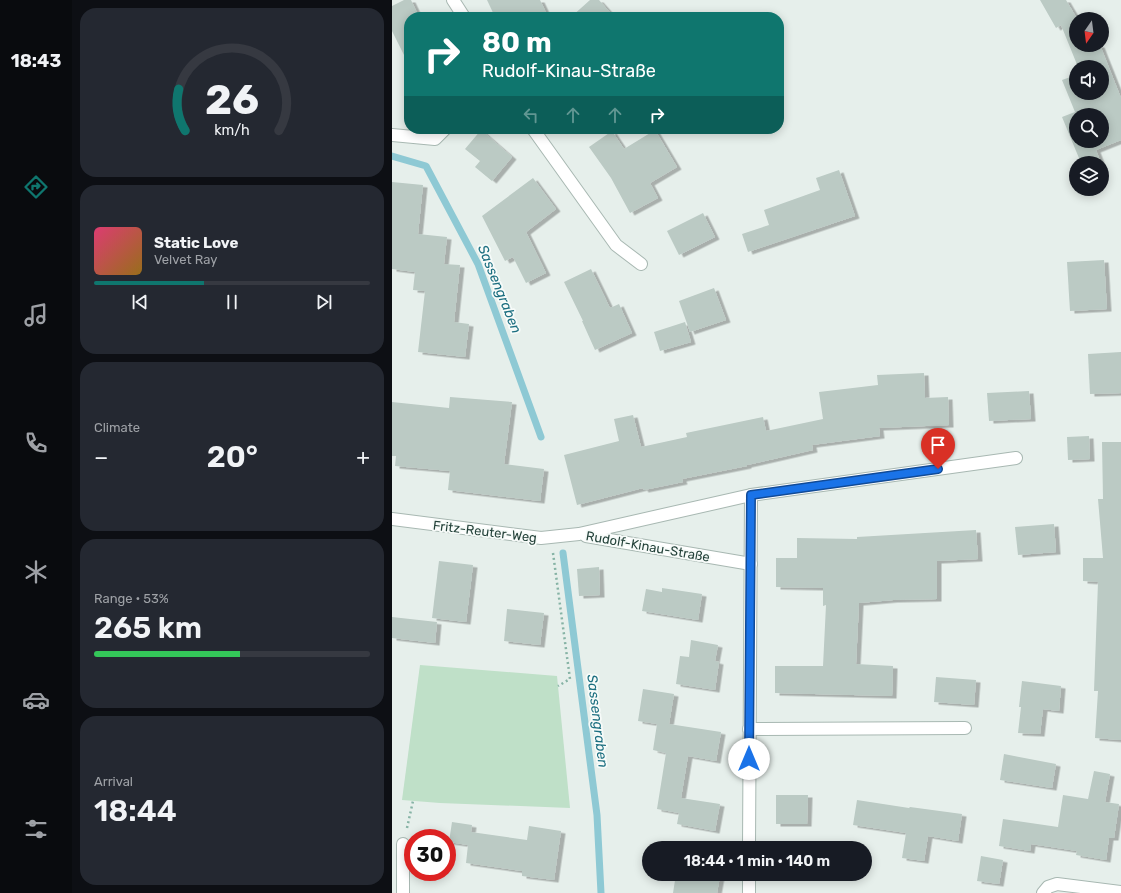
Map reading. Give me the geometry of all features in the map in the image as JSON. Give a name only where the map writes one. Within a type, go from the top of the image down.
[{"type":"street","points":[[453,0],[461,12]]},
{"type":"street","points":[[392,135],[435,139],[440,134]]},
{"type":"street","points":[[537,134],[616,245],[641,264]]},
{"type":"street","name":"Rudolf-Kinau-Straße","points":[[579,534],[751,495],[1016,458]]},
{"type":"street","points":[[749,841],[751,495]]},
{"type":"street","name":"Fritz-Reuter-Weg","points":[[392,519],[541,538],[579,534]]},
{"type":"street","name":"Rudolf-Kinau-Straße","points":[[579,534],[751,564]]},
{"type":"street","points":[[749,729],[965,728]]},
{"type":"street","points":[[403,844],[403,893]]},
{"type":"street","points":[[748,893],[749,881]]},
{"type":"street","points":[[1043,893],[1048,887],[1057,884],[1121,892]]},
{"type":"path","points":[[551,537],[570,679],[558,686]]},
{"type":"path","points":[[403,844],[413,801]]},
{"type":"green space","points":[[420,665],[557,676],[570,808],[402,800]]},
{"type":"building","points":[[404,0],[411,0],[417,12],[404,12],[404,55],[392,31],[392,6]]},
{"type":"building","points":[[487,0],[540,0],[546,12],[493,12]]},
{"type":"building","points":[[590,0],[599,0],[610,12],[577,12]]},
{"type":"building","points":[[1040,0],[1066,0],[1073,12],[1069,12],[1069,45],[1061,25],[1056,28]]},
{"type":"building","points":[[1072,52],[1103,52],[1106,60],[1075,60]]},
{"type":"building","points":[[1109,68],[1121,98],[1121,140],[1109,145],[1109,108],[1073,108],[1070,100],[1109,100]]},
{"type":"building","points":[[1069,78],[1069,97],[1062,80]]},
{"type":"building","points":[[1069,114],[1069,134],[1062,117]]},
{"type":"building","points":[[478,134],[486,134],[512,157],[492,181],[475,167],[480,161],[465,149]]},
{"type":"building","points":[[608,134],[614,134],[624,149],[648,134],[657,134],[677,167],[650,183],[658,198],[630,213],[611,178],[589,147]]},
{"type":"building","points":[[1075,148],[1101,148],[1096,150],[1098,156],[1078,156]]},
{"type":"building","points":[[839,170],[855,216],[748,252],[742,234],[769,225],[764,210],[820,190],[816,178]]},
{"type":"building","points":[[533,178],[556,209],[526,232],[546,273],[526,283],[513,257],[505,261],[482,216]]},
{"type":"building","points":[[392,182],[423,185],[418,234],[447,237],[444,264],[460,265],[454,322],[469,324],[465,357],[418,352],[425,291],[413,290],[415,272],[392,269]]},
{"type":"building","points":[[703,213],[715,237],[679,255],[667,231]]},
{"type":"building","points":[[1104,260],[1107,309],[1070,311],[1067,262]]},
{"type":"building","points":[[591,269],[610,308],[619,304],[632,333],[595,350],[564,282]]},
{"type":"building","points":[[714,288],[726,320],[690,332],[679,301]]},
{"type":"building","points":[[685,322],[691,342],[660,351],[654,332]]},
{"type":"building","points":[[1121,352],[1121,393],[1090,394],[1088,354]]},
{"type":"building","points":[[924,373],[925,398],[948,397],[949,425],[879,428],[880,436],[812,445],[813,450],[747,466],[682,479],[683,482],[644,490],[643,488],[577,505],[564,455],[619,441],[614,419],[633,415],[641,447],[687,437],[686,433],[763,417],[766,431],[823,419],[819,392],[878,385],[877,375]]},
{"type":"building","points":[[1029,391],[1031,419],[989,421],[987,393]]},
{"type":"building","points":[[450,397],[512,402],[504,464],[544,469],[540,501],[448,490],[450,471],[395,466],[396,456],[392,456],[392,402],[449,408]]},
{"type":"building","points":[[1089,436],[1090,459],[1068,460],[1067,437]]},
{"type":"building","points":[[1102,442],[1121,442],[1121,740],[1095,738],[1098,691],[1094,691],[1098,582],[1083,581],[1083,558],[1103,558],[1098,499],[1103,499]]},
{"type":"building","points":[[1054,524],[1056,552],[1018,555],[1015,527]]},
{"type":"building","points":[[976,530],[978,559],[937,561],[937,599],[893,600],[859,603],[856,664],[893,666],[892,696],[775,693],[775,666],[823,666],[826,605],[823,606],[823,588],[776,587],[776,558],[797,558],[797,538],[857,539],[857,537]]},
{"type":"building","points":[[439,561],[473,565],[466,622],[432,618]]},
{"type":"building","points":[[599,567],[600,595],[579,596],[577,569]]},
{"type":"building","points":[[662,588],[702,594],[698,620],[642,611],[646,589],[662,592]]},
{"type":"building","points":[[507,609],[544,613],[540,645],[504,641]]},
{"type":"building","points":[[392,617],[437,622],[435,643],[392,638]]},
{"type":"building","points":[[691,640],[718,645],[715,661],[719,662],[715,690],[676,684],[680,656],[689,657]]},
{"type":"building","points":[[936,677],[976,680],[974,705],[934,702]]},
{"type":"building","points":[[1022,681],[1061,686],[1059,711],[1043,709],[1040,734],[1018,733]]},
{"type":"building","points":[[643,689],[674,694],[669,724],[721,732],[716,761],[688,756],[681,798],[720,804],[715,831],[677,824],[679,813],[657,809],[666,753],[653,750],[657,724],[638,721]]},
{"type":"building","points":[[1004,754],[1056,764],[1052,788],[1000,780]]},
{"type":"building","points":[[1094,771],[1110,774],[1105,802],[1119,804],[1114,838],[1109,838],[1106,860],[1076,855],[1077,851],[1031,844],[1030,851],[999,846],[1003,819],[1058,827],[1063,795],[1088,799]]},
{"type":"building","points":[[776,795],[808,795],[807,824],[776,824]]},
{"type":"building","points":[[857,800],[962,814],[958,841],[928,836],[924,861],[902,858],[906,833],[853,825]]},
{"type":"building","points":[[452,822],[472,825],[471,832],[527,840],[529,826],[561,831],[554,880],[522,876],[522,871],[466,863],[468,845],[456,843],[456,829],[451,829]]},
{"type":"building","points":[[981,856],[1003,860],[999,884],[977,881]]},
{"type":"building","points":[[675,881],[719,881],[717,893],[673,893]]},
{"type":"waterway","name":"Sassengraben","points":[[392,156],[426,166],[478,264],[541,437]]},
{"type":"waterway","name":"Sassengraben","points":[[563,553],[597,815],[601,893]]},
{"type":"route","points":[[749,759],[751,495],[938,469]]}]
